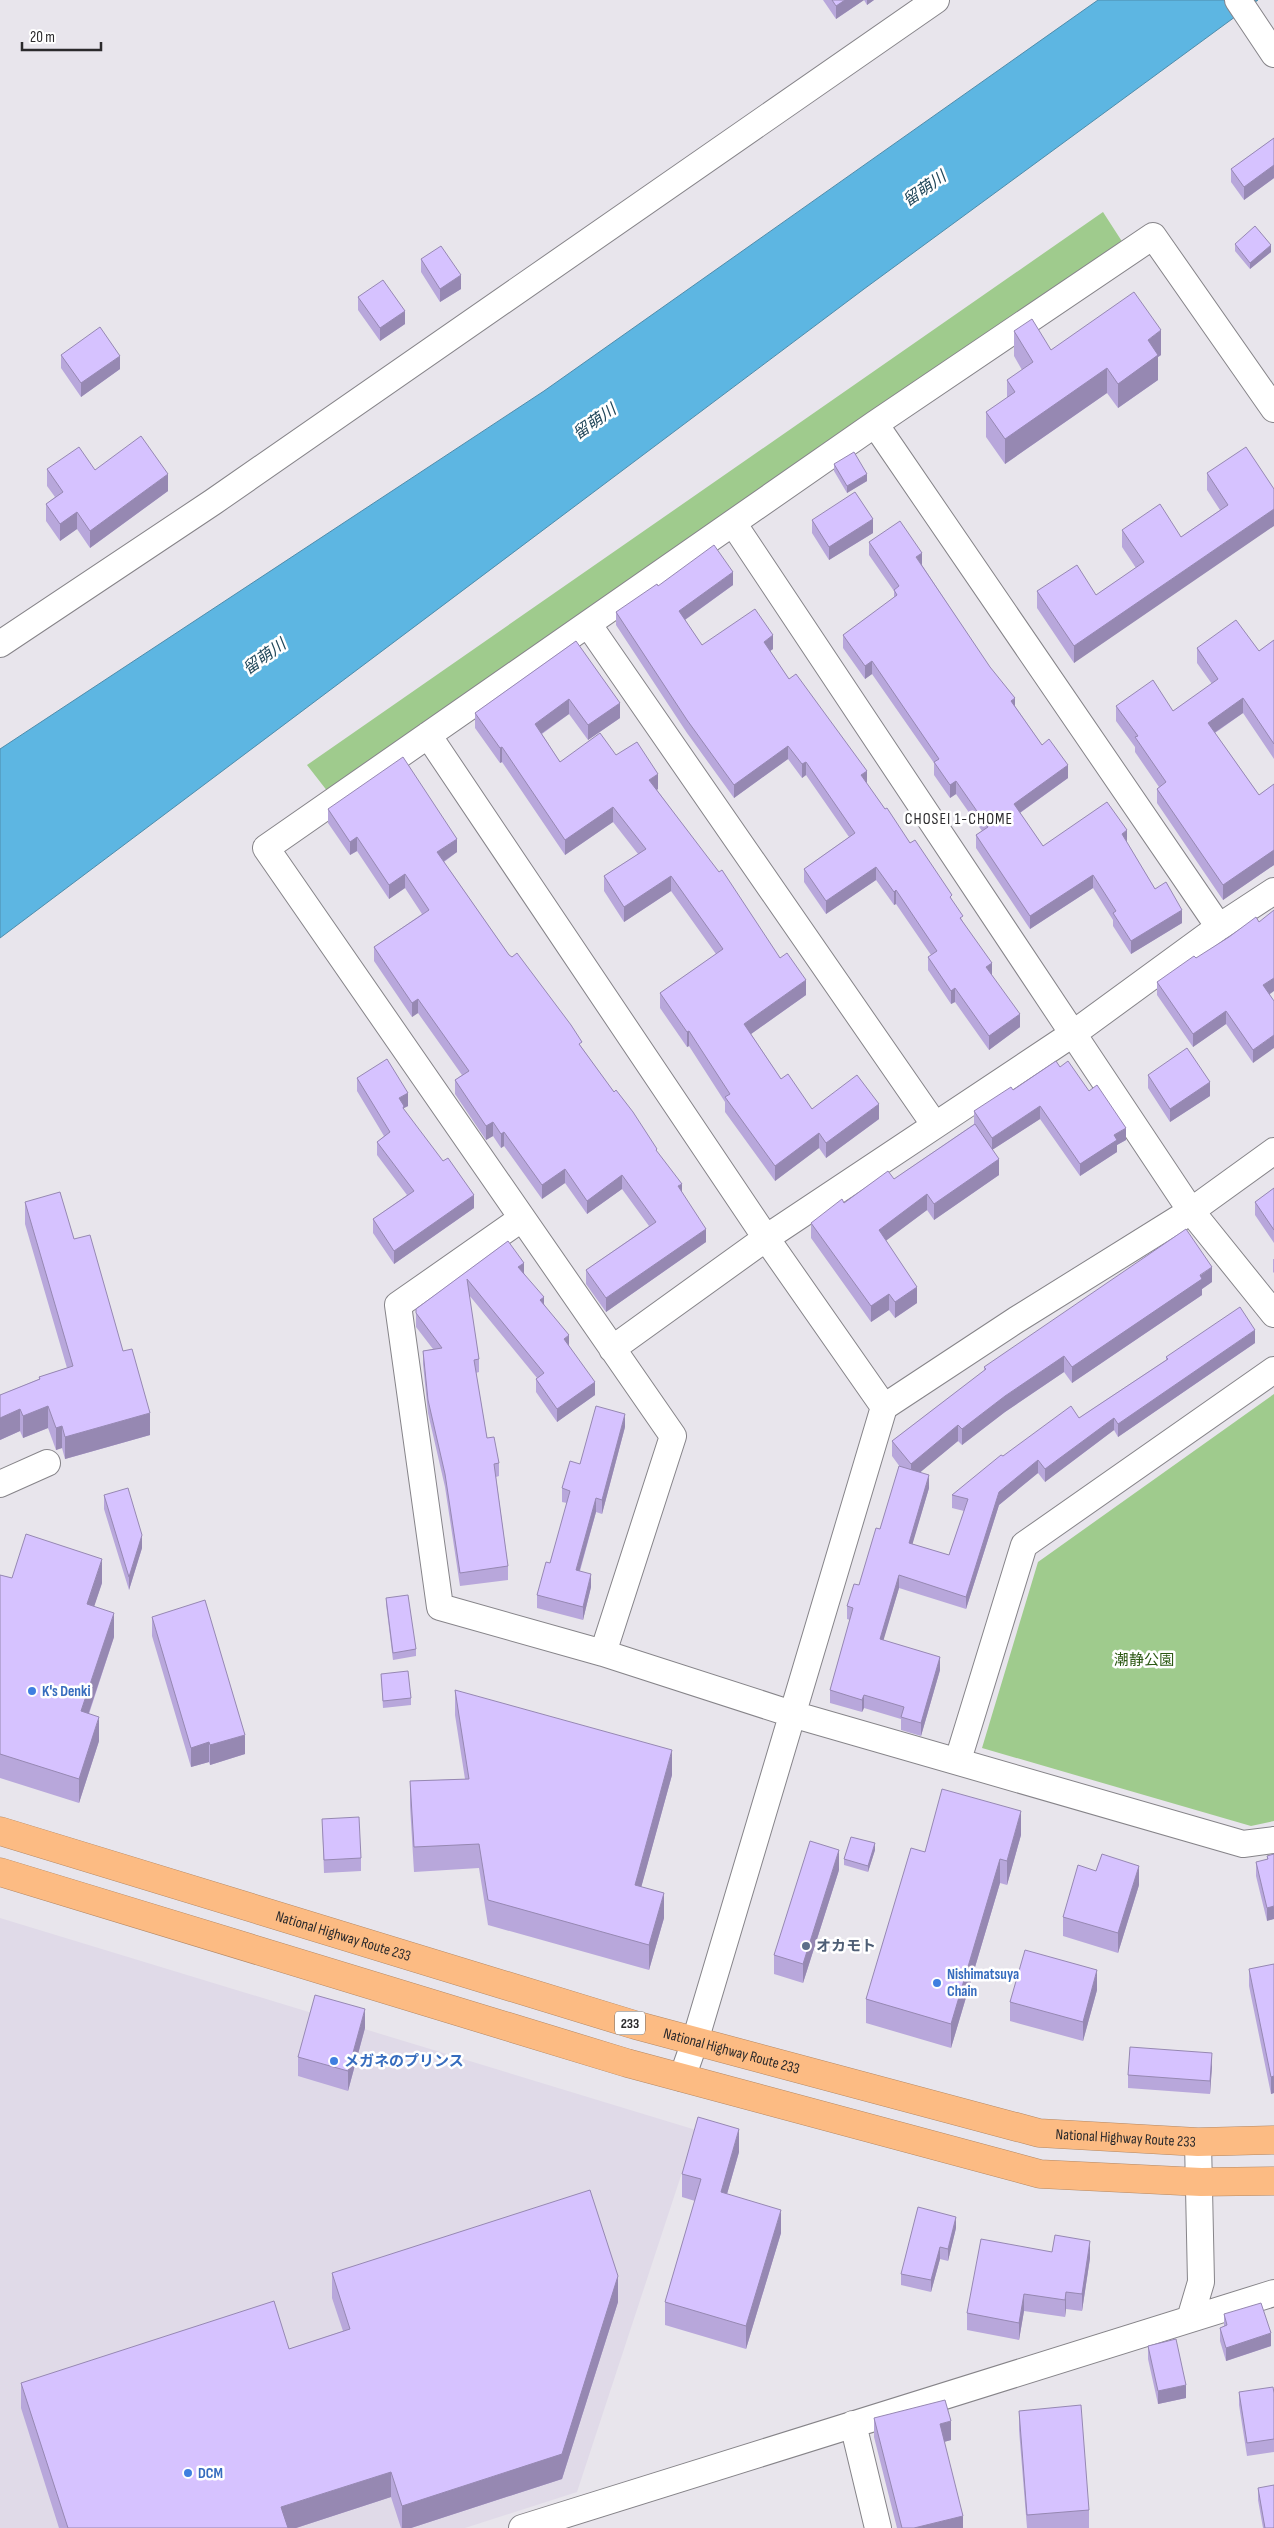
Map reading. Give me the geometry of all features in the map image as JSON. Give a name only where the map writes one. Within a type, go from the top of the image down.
[{"type":"highway","name":"National Highway Route 233","points":[[0,1831],[635,2025],[1039,2133],[1198,2142],[1274,2140]]},
{"type":"highway","points":[[0,1872],[682,2078],[1040,2174],[1201,2182],[1274,2181]]},
{"type":"street","points":[[0,644],[213,502],[936,0]]},
{"type":"street","points":[[1238,0],[1274,54]]},
{"type":"street","points":[[603,1653],[673,1436],[266,848],[875,424],[1153,236],[1274,409]]},
{"type":"street","points":[[875,424],[1219,927]]},
{"type":"street","points":[[733,523],[1191,1211],[1274,1314]]},
{"type":"street","points":[[588,624],[934,1124]]},
{"type":"street","points":[[428,735],[766,1238],[884,1407]]},
{"type":"street","points":[[612,1348],[766,1238],[934,1124],[1074,1033],[1219,927],[1274,891]]},
{"type":"street","points":[[682,2078],[696,2041],[884,1407],[1016,1320],[1191,1211],[1274,1151]]},
{"type":"street","points":[[521,1219],[398,1305],[440,1608],[603,1653],[792,1714],[958,1760],[1243,1844],[1274,1840]]},
{"type":"street","points":[[958,1760],[1024,1545],[1274,1370]]},
{"type":"street","points":[[0,1484],[47,1463]]},
{"type":"street","points":[[1190,2319],[1201,2282],[1201,2182],[1198,2142]]},
{"type":"street","points":[[522,2528],[1274,2293]]},
{"type":"street","points":[[853,2424],[878,2528]]},
{"type":"shaded area","points":[[0,1918],[696,2130],[577,2492],[465,2528],[0,2528]]},
{"type":"green space","points":[[1103,212],[1123,243],[328,792],[307,765]]},
{"type":"green space","name":"潮静公園","points":[[1274,1394],[1274,1821],[1251,1826],[982,1748],[1038,1562]]},
{"type":"water","name":"留萌川","points":[[1098,0],[1258,0],[864,289],[0,938],[0,749],[544,391]]},
{"type":"building","points":[[832,0],[845,0],[836,6]]},
{"type":"building","points":[[1274,138],[1274,165],[1244,187],[1231,169]]},
{"type":"building","points":[[1255,226],[1271,245],[1250,263],[1235,244]]},
{"type":"building","points":[[441,246],[461,275],[440,289],[421,259]]},
{"type":"building","points":[[383,280],[405,311],[380,328],[358,297]]},
{"type":"building","points":[[1134,292],[1161,330],[1148,340],[1158,355],[1118,384],[1107,368],[1005,439],[986,412],[1015,392],[1007,380],[1033,362],[1014,331],[1032,319],[1051,350]]},
{"type":"building","points":[[100,327],[120,356],[81,383],[61,355]]},
{"type":"building","points":[[141,436],[168,474],[90,531],[77,512],[60,524],[46,504],[63,492],[47,469],[79,447],[95,470]]},
{"type":"building","points":[[1246,447],[1274,489],[1274,509],[1074,646],[1037,591],[1077,565],[1096,595],[1144,562],[1122,530],[1160,504],[1181,537],[1228,505],[1207,473]]},
{"type":"building","points":[[854,452],[867,474],[847,486],[834,464]]},
{"type":"building","points":[[855,492],[873,519],[829,547],[812,520]]},
{"type":"building","points":[[900,521],[922,553],[916,557],[990,667],[1015,698],[1011,701],[1042,745],[1049,739],[1068,765],[1014,804],[1043,846],[1107,802],[1127,830],[1122,834],[1155,889],[1166,882],[1182,910],[1131,941],[1113,913],[1116,911],[1093,875],[1030,916],[976,835],[988,827],[956,781],[950,785],[934,762],[939,759],[872,661],[865,666],[843,635],[897,595],[894,590],[899,586],[869,542]]},
{"type":"building","points":[[714,545],[733,572],[679,611],[702,645],[755,609],[773,635],[764,642],[789,679],[796,674],[867,771],[861,775],[885,809],[887,808],[910,843],[915,840],[952,895],[950,897],[963,916],[960,918],[992,963],[986,967],[1020,1014],[989,1036],[955,988],[951,991],[928,957],[937,951],[896,890],[894,892],[876,867],[826,901],[804,869],[855,833],[806,762],[802,764],[788,746],[734,785],[687,720],[616,612],[657,584],[658,586]]},
{"type":"building","points":[[1236,620],[1259,651],[1274,640],[1274,744],[1243,698],[1208,723],[1259,795],[1274,784],[1274,850],[1223,885],[1157,789],[1166,782],[1135,737],[1138,736],[1116,706],[1153,680],[1173,711],[1218,679],[1197,648]]},
{"type":"building","points":[[576,641],[620,703],[588,725],[569,699],[535,724],[560,762],[600,733],[616,755],[637,742],[658,774],[649,780],[719,872],[722,870],[780,958],[787,953],[806,980],[744,1024],[781,1079],[788,1074],[812,1109],[857,1075],[879,1104],[826,1143],[819,1133],[775,1166],[725,1097],[730,1094],[689,1031],[687,1032],[660,993],[723,949],[671,876],[624,907],[604,876],[646,849],[613,807],[565,840],[502,747],[500,748],[475,713]]},
{"type":"building","points":[[403,757],[457,839],[437,852],[509,955],[512,957],[517,953],[571,1025],[582,1042],[579,1044],[614,1092],[616,1090],[633,1112],[656,1150],[682,1184],[678,1186],[706,1229],[606,1298],[586,1270],[656,1222],[622,1175],[587,1201],[565,1169],[542,1185],[504,1132],[501,1134],[493,1122],[486,1126],[455,1080],[469,1071],[418,999],[412,1003],[374,947],[429,910],[405,874],[389,885],[357,837],[350,842],[328,809]]},
{"type":"building","points":[[1274,910],[1274,978],[1263,985],[1274,1001],[1274,1035],[1253,1050],[1226,1011],[1193,1034],[1157,982],[1194,956],[1196,958],[1229,937],[1256,917],[1259,922]]},
{"type":"building","points":[[1187,1048],[1210,1082],[1170,1109],[1148,1075]]},
{"type":"building","points":[[387,1059],[408,1093],[399,1098],[404,1106],[403,1108],[443,1161],[448,1158],[474,1195],[394,1251],[373,1219],[414,1191],[377,1142],[390,1132],[357,1078]]},
{"type":"building","points":[[1056,1061],[1060,1067],[1068,1061],[1089,1091],[1097,1085],[1126,1128],[1114,1135],[1117,1140],[1080,1164],[1040,1106],[992,1138],[974,1111],[1011,1087],[1013,1090]]},
{"type":"building","points":[[975,1124],[999,1159],[934,1204],[927,1194],[879,1230],[917,1287],[895,1302],[889,1294],[871,1306],[811,1223],[842,1199],[844,1203],[888,1171],[894,1179]]},
{"type":"building","points":[[1274,1188],[1274,1230],[1255,1202]]},
{"type":"building","points":[[60,1192],[74,1239],[90,1235],[123,1351],[132,1349],[150,1413],[65,1437],[62,1426],[56,1428],[48,1406],[23,1416],[20,1409],[0,1418],[0,1395],[40,1379],[39,1377],[73,1366],[25,1202]]},
{"type":"building","points":[[1186,1229],[1212,1267],[1200,1275],[1202,1279],[1072,1367],[1064,1356],[1005,1396],[962,1429],[958,1425],[911,1464],[892,1441],[986,1369],[984,1367]]},
{"type":"building","points":[[508,1241],[524,1263],[518,1267],[544,1297],[540,1300],[569,1335],[564,1339],[595,1382],[557,1409],[536,1379],[544,1373],[467,1279],[479,1359],[474,1360],[487,1438],[494,1437],[499,1463],[494,1464],[508,1566],[460,1573],[445,1474],[428,1400],[423,1351],[442,1348],[416,1313],[416,1309]]},
{"type":"building","points":[[1240,1307],[1255,1330],[1118,1424],[1114,1418],[1045,1469],[1038,1460],[999,1492],[966,1597],[899,1575],[880,1639],[940,1657],[921,1723],[901,1717],[904,1707],[864,1695],[862,1700],[830,1690],[853,1608],[847,1606],[854,1584],[859,1585],[876,1528],[880,1529],[899,1466],[929,1475],[909,1543],[949,1555],[968,1499],[952,1495],[1001,1455],[1003,1456],[1071,1406],[1079,1418],[1168,1359],[1166,1357]]},
{"type":"building","points":[[596,1406],[625,1414],[602,1500],[596,1498],[576,1570],[591,1574],[583,1607],[537,1595],[546,1562],[550,1563],[570,1491],[562,1488],[570,1461],[580,1464]]},
{"type":"building","points":[[128,1488],[142,1535],[129,1577],[104,1495]]},
{"type":"building","points":[[26,1534],[102,1559],[87,1604],[114,1613],[81,1711],[99,1717],[79,1779],[0,1754],[0,1575],[12,1578]]},
{"type":"building","points":[[408,1595],[416,1649],[393,1653],[386,1598]]},
{"type":"building","points":[[205,1600],[245,1735],[210,1745],[209,1742],[191,1748],[152,1617]]},
{"type":"building","points":[[408,1671],[411,1698],[383,1701],[381,1674]]},
{"type":"building","points":[[455,1690],[672,1750],[635,1885],[664,1893],[649,1945],[488,1900],[479,1844],[414,1847],[410,1781],[469,1779]]},
{"type":"building","points":[[942,1789],[1021,1811],[1007,1861],[1000,1859],[951,2024],[866,1999],[911,1848],[925,1852]]},
{"type":"building","points":[[359,1817],[361,1858],[324,1860],[322,1819]]},
{"type":"building","points":[[851,1837],[875,1843],[868,1866],[844,1859]]},
{"type":"building","points":[[810,1841],[839,1850],[803,1964],[774,1955]]},
{"type":"building","points":[[1102,1854],[1139,1866],[1118,1933],[1063,1917],[1078,1865],[1096,1871]]},
{"type":"building","points":[[1274,1854],[1274,1906],[1267,1908],[1256,1862],[1268,1859],[1267,1856]]},
{"type":"building","points":[[1025,1950],[1097,1970],[1083,2022],[1010,2002]]},
{"type":"building","points":[[1274,1964],[1274,2076],[1271,2077],[1249,1969]]},
{"type":"building","points":[[315,1995],[365,2009],[348,2071],[298,2057]]},
{"type":"building","points":[[1130,2047],[1212,2053],[1210,2081],[1128,2075]]},
{"type":"building","points":[[698,2117],[739,2129],[721,2192],[781,2210],[746,2326],[665,2302],[701,2179],[682,2174]]},
{"type":"building","points":[[590,2190],[618,2276],[562,2454],[402,2506],[391,2472],[281,2507],[288,2528],[68,2528],[21,2383],[274,2301],[289,2349],[350,2329],[332,2273]]},
{"type":"building","points":[[918,2207],[956,2217],[948,2249],[940,2247],[931,2280],[901,2274]]},
{"type":"building","points":[[1055,2235],[1090,2241],[1082,2294],[1066,2292],[1065,2300],[1024,2294],[1019,2323],[967,2313],[981,2239],[1052,2252]]},
{"type":"building","points":[[1261,2303],[1271,2333],[1226,2348],[1220,2328],[1227,2325],[1224,2314]]},
{"type":"building","points":[[1176,2339],[1186,2385],[1158,2391],[1148,2346]]},
{"type":"building","points":[[1273,2387],[1274,2439],[1247,2443],[1239,2392]]},
{"type":"building","points":[[945,2400],[951,2421],[940,2424],[963,2516],[914,2528],[902,2528],[874,2418]]},
{"type":"building","points":[[1081,2405],[1089,2510],[1027,2515],[1019,2411]]},
{"type":"building","points":[[1274,2485],[1274,2528],[1265,2528],[1258,2488]]},
{"type":"place","name":"K's Denki","points":[[32,1691]]},
{"type":"place","name":"オカモト","points":[[806,1946]]},
{"type":"place","name":"Nishimatsuya Chain","points":[[937,1983]]},
{"type":"place","name":"メガネのプリンス","points":[[334,2061]]},
{"type":"place","name":"DCM","points":[[188,2473]]},
{"type":"district","name":"CHOSEI 1-CHOME","points":[[959,818]]}]
